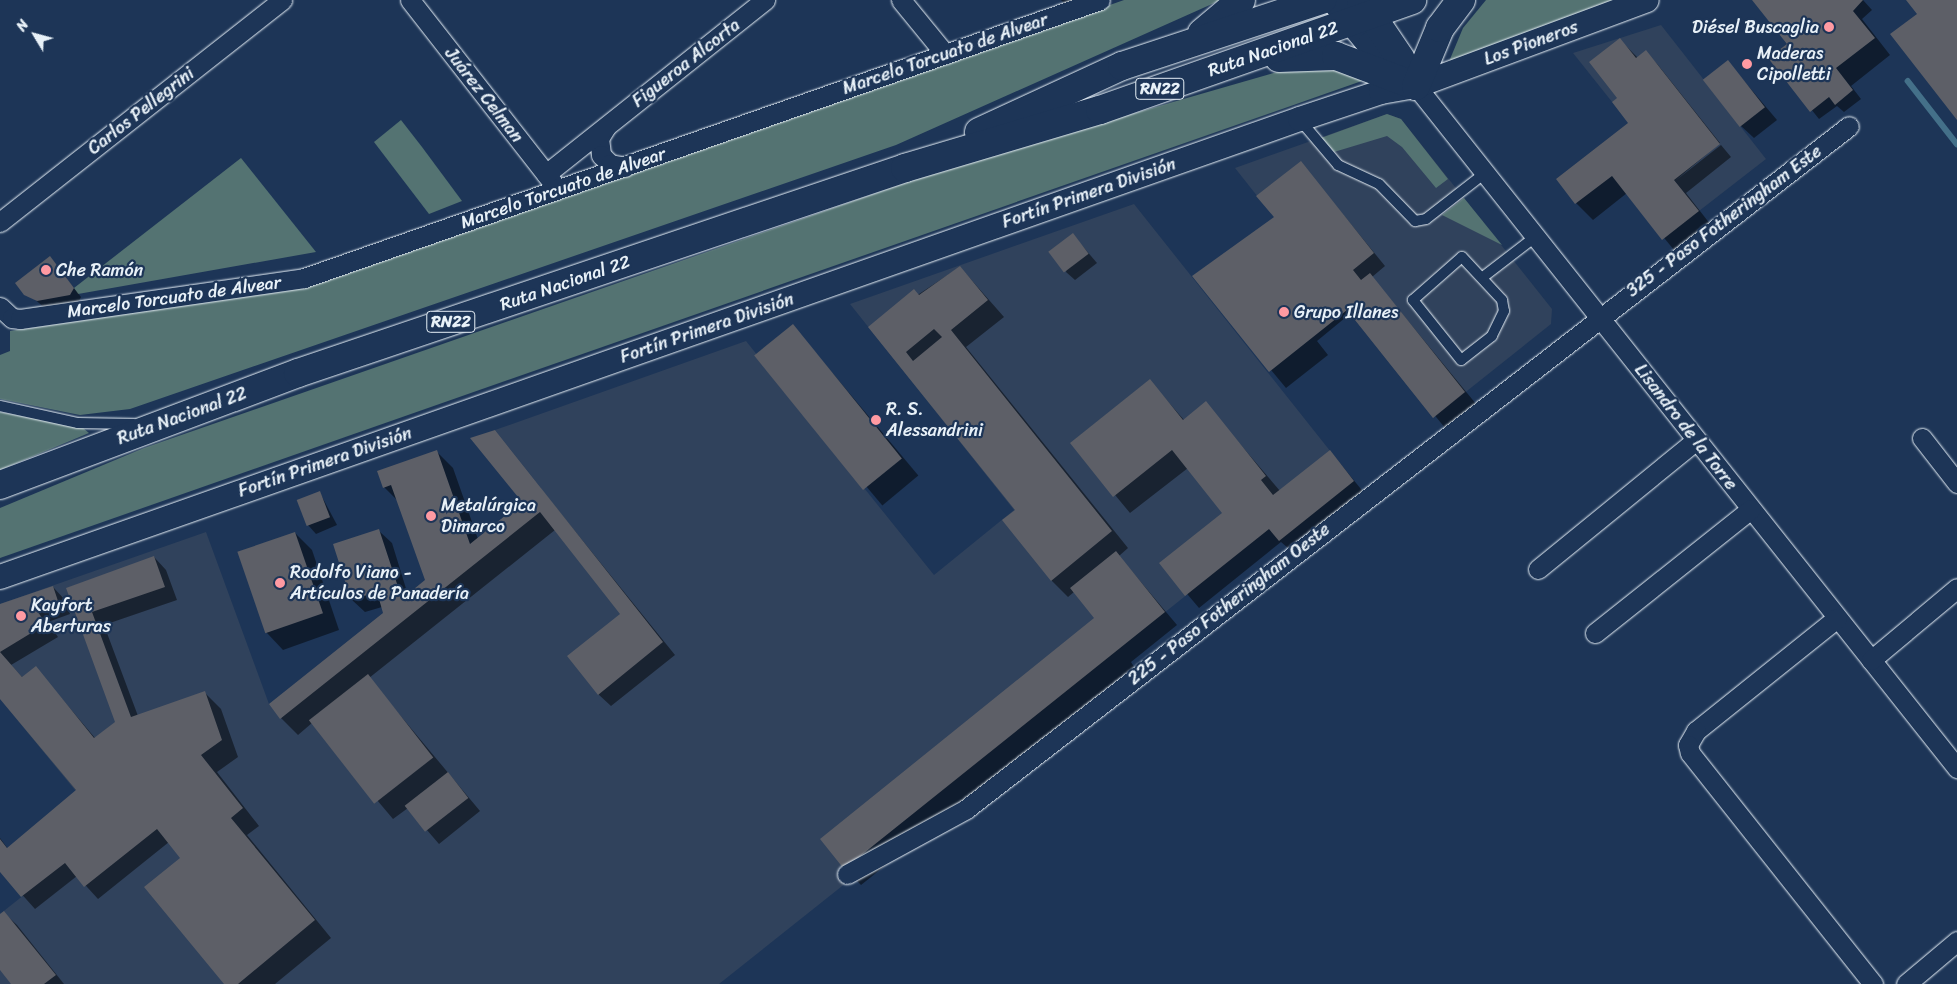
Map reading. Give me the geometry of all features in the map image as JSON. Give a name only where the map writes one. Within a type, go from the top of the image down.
[{"type":"main road","points":[[1184,45],[1241,0]]},
{"type":"main road","name":"Ruta Nacional 22","points":[[905,168],[1098,76],[1184,45],[1322,0]]},
{"type":"main road","points":[[1335,0],[1362,12],[1416,86]]},
{"type":"main road","name":"Ruta Nacional 22","points":[[0,485],[162,422],[905,168],[1100,110],[1225,66],[1362,12],[1412,0]]},
{"type":"main road","points":[[1416,86],[1440,28],[1461,0]]},
{"type":"main road","points":[[1225,66],[1284,57],[1336,56],[1416,86]]},
{"type":"street","name":"Carlos Pellegrini","points":[[0,222],[282,0]]},
{"type":"street","name":"Juárez Celman","points":[[410,0],[558,190]]},
{"type":"street","name":"Figueroa Alcorta","points":[[546,174],[765,0]]},
{"type":"street","points":[[901,0],[945,54]]},
{"type":"street","name":"Marcelo Torcuato de Alvear","points":[[6,312],[304,278],[1100,0]]},
{"type":"street","name":"Los Pioneros","points":[[1416,86],[1647,0]]},
{"type":"street","name":"Fortín Primera División","points":[[0,577],[1300,119],[1375,94],[1416,86]]},
{"type":"street","name":"Lisandro de la Torre","points":[[1416,86],[1957,768]]},
{"type":"street","points":[[606,126],[599,138],[601,155],[610,164],[625,167]]},
{"type":"street","name":"325 - Paso Fotheringham Este","points":[[1598,316],[1849,126]]},
{"type":"street","name":"225 - Paso Fotheringham Oeste","points":[[847,874],[966,809],[1598,316]]},
{"type":"street","points":[[1922,438],[1957,483]]},
{"type":"street","points":[[1538,569],[1696,440]]},
{"type":"street","points":[[1595,633],[1751,509]]},
{"type":"street","points":[[1871,660],[1957,588]]},
{"type":"street","points":[[1838,618],[1696,731],[1688,745],[1690,753],[1873,984]]},
{"type":"street","points":[[1906,984],[1957,941]]},
{"type":"lane","points":[[1300,119],[1338,165],[1379,184],[1415,221],[1426,219],[1485,173]]},
{"type":"lane","points":[[1483,277],[1535,237]]},
{"type":"lane","points":[[1462,257],[1483,277],[1502,300],[1502,319],[1486,342],[1460,360],[1413,296],[1462,257]]},
{"type":"lane","points":[[0,406],[94,425],[162,422]]},
{"type":"shaded area","points":[[1661,25],[1766,159],[1699,211],[1573,53]]},
{"type":"shaded area","points":[[1387,114],[1401,119],[1552,309],[1551,324],[1433,418],[1235,168]]},
{"type":"shaded area","points":[[1134,204],[1354,481],[1279,541],[1269,529],[844,869],[851,879],[719,984],[0,984],[0,914],[107,829],[0,699],[0,604],[206,532],[269,704],[541,488],[495,430],[746,341],[934,575],[1014,510],[850,304]]},
{"type":"green space","points":[[1124,0],[1221,0],[896,145],[130,409],[80,415],[0,399],[0,355],[10,351],[10,331],[311,286]]},
{"type":"green space","points":[[1486,0],[1623,0],[1448,64],[1463,28]]},
{"type":"green space","points":[[1305,64],[1376,76],[0,558],[0,508],[144,448],[965,162]]},
{"type":"green space","points":[[1387,114],[1401,119],[1448,179],[1436,188],[1402,147],[1387,136],[1334,152],[1321,138]]},
{"type":"green space","points":[[401,120],[462,201],[429,214],[374,142]]},
{"type":"green space","points":[[241,158],[316,252],[78,294],[74,288]]},
{"type":"green space","points":[[1464,198],[1502,245],[1442,215]]},
{"type":"green space","points":[[0,412],[83,428],[89,433],[0,470]]},
{"type":"building","points":[[1752,0],[1863,0],[1853,11],[1875,38],[1836,68],[1853,90],[1835,105],[1829,97],[1810,112],[1768,58],[1787,44]]},
{"type":"building","points":[[1906,0],[1957,0],[1957,120],[1890,34],[1917,14]]},
{"type":"building","points":[[1620,38],[1636,58],[1646,50],[1720,144],[1674,180],[1699,211],[1662,240],[1612,176],[1575,204],[1556,179],[1628,123],[1612,102],[1617,98],[1589,62]]},
{"type":"building","points":[[1728,60],[1765,107],[1740,127],[1703,80]]},
{"type":"building","points":[[1301,161],[1374,253],[1353,270],[1361,280],[1370,273],[1465,392],[1433,418],[1347,310],[1269,372],[1192,276],[1274,217],[1256,196]]},
{"type":"building","points":[[1073,233],[1089,254],[1064,272],[1048,252]]},
{"type":"building","name":"Che Ramón","points":[[50,256],[74,288],[70,295],[37,301],[24,295],[15,283]]},
{"type":"building","points":[[960,266],[988,300],[951,330],[1112,531],[1051,581],[1002,520],[1015,510],[868,327],[914,289],[919,295]],"holes":[[[934,329],[942,337],[913,361],[906,352]]]},
{"type":"building","points":[[793,324],[902,458],[863,490],[754,355]]},
{"type":"building","points":[[1150,379],[1183,420],[1206,401],[1266,476],[1261,480],[1273,495],[1330,450],[1354,481],[1279,541],[1269,529],[1185,596],[1159,563],[1222,513],[1172,450],[1113,497],[1070,443]]},
{"type":"building","points":[[495,430],[663,642],[598,695],[567,656],[620,614],[540,512],[280,719],[269,704],[383,613],[377,592],[351,600],[333,544],[379,529],[402,599],[425,580],[391,485],[383,488],[377,471],[437,450],[470,544],[522,502],[470,438]]},
{"type":"building","points":[[320,491],[330,517],[307,526],[297,500]]},
{"type":"building","name":"Rodolfo Viano - Artículos de Panadería","points":[[295,532],[323,613],[265,633],[237,552]]},
{"type":"building","points":[[1116,551],[1165,612],[844,869],[820,839],[1094,618],[1070,588]]},
{"type":"building","points":[[154,556],[165,587],[92,612],[131,717],[205,691],[222,740],[201,755],[243,808],[231,818],[315,920],[238,984],[224,984],[144,887],[180,858],[157,829],[84,887],[65,863],[21,897],[0,872],[0,839],[7,848],[76,790],[0,699],[0,652],[22,677],[36,666],[94,738],[115,722],[66,588]]},
{"type":"building","name":"Kayfort Aberturas","points":[[53,586],[58,601],[36,609],[46,624],[0,652],[0,604]]},
{"type":"building","points":[[368,674],[433,758],[374,804],[309,720]]},
{"type":"building","points":[[448,772],[468,798],[425,832],[405,806]]},
{"type":"building","points":[[4,911],[56,975],[44,984],[11,984],[0,970],[0,914]]},
{"type":"waterway","points":[[1908,81],[1957,144]]},
{"type":"place","name":"Diésel Buscaglia","points":[[1829,27]]},
{"type":"place","name":"Maderas Cipolletti","points":[[1747,64]]},
{"type":"place","name":"Che Ramón","points":[[46,270]]},
{"type":"place","name":"Grupo Illanes","points":[[1284,312]]},
{"type":"place","name":"R. S. Alessandrini","points":[[876,420]]},
{"type":"place","name":"Metalúrgica Dimarco","points":[[431,516]]},
{"type":"place","name":"Rodolfo Viano - Artículos de Panadería","points":[[280,583]]},
{"type":"place","name":"Kayfort Aberturas","points":[[21,616]]}]
